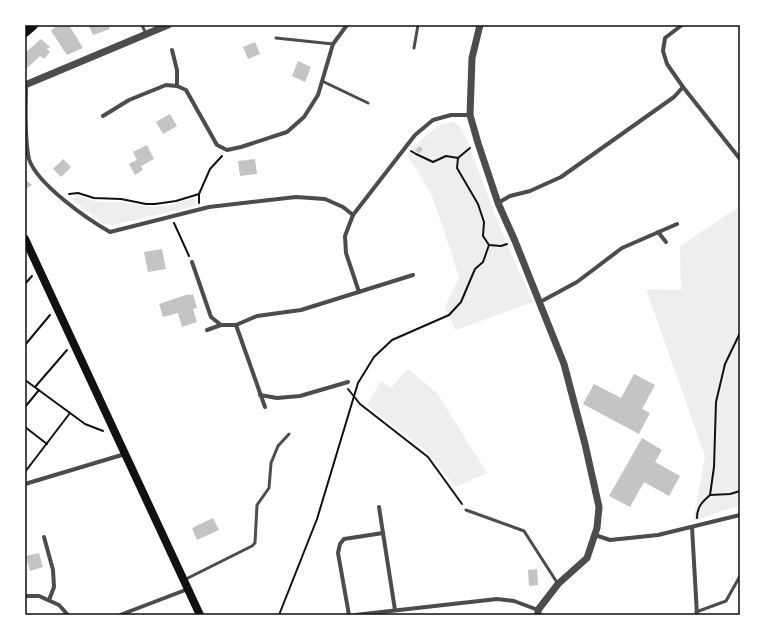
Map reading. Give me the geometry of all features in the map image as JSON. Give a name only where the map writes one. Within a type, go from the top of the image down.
[{"type":"main road","points":[[25,32],[32,25]]},
{"type":"main road","points":[[25,239],[200,615]]},
{"type":"street","points":[[167,25],[26,85],[27,138],[30,159],[41,179],[97,225],[110,232],[209,207],[296,197],[325,199],[343,207],[354,215]]},
{"type":"street","points":[[103,116],[130,100],[166,85],[177,86],[186,90],[217,145],[227,150],[287,132],[304,117],[318,95],[333,44],[347,25]]},
{"type":"street","points":[[355,615],[497,599],[514,601],[538,613],[558,584],[587,558],[597,528],[599,508],[585,444],[564,364],[515,241],[498,203],[470,115],[472,58],[480,25]]},
{"type":"street","points":[[682,25],[665,38],[663,51],[668,64],[682,87],[740,159]]},
{"type":"street","points":[[172,50],[177,70],[177,86]]},
{"type":"street","points":[[498,203],[510,196],[530,190],[561,176],[674,97],[682,87]]},
{"type":"street","points":[[359,292],[346,253],[345,236],[354,215],[405,146],[415,135],[433,120],[451,116],[470,115]]},
{"type":"street","points":[[540,302],[577,282],[622,248],[677,224]]},
{"type":"street","points":[[658,232],[666,242]]},
{"type":"street","points":[[192,262],[211,317],[221,325]]},
{"type":"street","points":[[207,330],[221,325],[236,325],[257,316],[301,310],[413,275]]},
{"type":"street","points":[[236,325],[265,407]]},
{"type":"street","points":[[260,395],[277,398],[300,396],[348,382]]},
{"type":"street","points":[[25,484],[126,454]]},
{"type":"street","points":[[379,507],[395,610]]},
{"type":"street","points":[[595,535],[610,540],[658,535],[740,515]]},
{"type":"street","points":[[692,527],[696,613]]},
{"type":"street","points":[[349,615],[338,553],[340,544],[344,539],[383,534]]},
{"type":"street","points":[[44,537],[53,570],[54,587],[49,600]]},
{"type":"street","points":[[120,615],[189,589]]},
{"type":"street","points":[[25,596],[39,596],[49,600],[59,605],[68,615]]},
{"type":"lane","points":[[142,25],[146,34]]},
{"type":"lane","points":[[414,48],[418,25]]},
{"type":"lane","points":[[276,38],[333,44]]},
{"type":"lane","points":[[322,81],[368,103]]},
{"type":"lane","points":[[184,580],[252,546],[255,542],[257,505],[269,488],[271,463],[278,446],[288,434]]},
{"type":"lane","points":[[466,510],[524,532],[558,584]]},
{"type":"lane","points":[[696,613],[726,601],[740,576]]},
{"type":"path","points":[[405,146],[416,154],[433,162],[446,156],[458,158],[478,143]]},
{"type":"path","points":[[199,210],[199,194],[210,169],[227,150]]},
{"type":"path","points":[[458,158],[458,168],[478,204],[484,222],[483,236],[489,246]]},
{"type":"path","points":[[63,198],[70,194],[78,193],[94,198],[121,199],[146,204],[155,204],[176,201],[199,194]]},
{"type":"path","points":[[171,217],[192,262]]},
{"type":"path","points":[[489,246],[501,246],[515,241]]},
{"type":"path","points":[[279,615],[317,519],[358,383],[374,357],[392,340],[449,315],[460,302],[476,269],[483,262],[489,246]]},
{"type":"path","points":[[25,345],[57,307]]},
{"type":"path","points":[[710,495],[714,467],[716,402],[725,364],[740,333]]},
{"type":"path","points":[[35,387],[73,342]]},
{"type":"path","points":[[25,380],[85,424],[117,436]]},
{"type":"path","points":[[25,407],[39,390]]},
{"type":"path","points":[[354,395],[360,404],[428,457],[466,510]]},
{"type":"path","points":[[25,472],[70,413]]},
{"type":"path","points":[[25,427],[47,444]]},
{"type":"path","points":[[697,526],[697,510],[702,501],[710,495],[730,494],[740,491]]},
{"type":"shaded area","points":[[453,122],[460,127],[467,140],[503,235],[533,302],[456,330],[445,307],[459,278],[432,196],[407,154],[422,139],[441,124]]},
{"type":"shaded area","points":[[79,196],[98,202],[119,202],[155,207],[166,206],[197,197],[195,206],[113,225],[102,223],[71,199]]},
{"type":"shaded area","points":[[740,206],[740,505],[693,521],[705,456],[646,289],[681,290],[680,246]]},
{"type":"shaded area","points":[[408,369],[437,393],[487,473],[456,487],[424,449],[367,405],[381,381],[391,388]]},
{"type":"building","points":[[57,25],[69,25],[83,48],[67,55],[51,31]]},
{"type":"building","points":[[108,25],[110,29],[93,35],[89,26]]},
{"type":"building","points":[[41,39],[50,47],[47,49],[50,52],[44,59],[40,56],[25,70],[25,53]]},
{"type":"building","points":[[255,42],[260,54],[248,59],[243,47]]},
{"type":"building","points":[[298,61],[311,67],[305,82],[292,76]]},
{"type":"building","points":[[170,114],[177,126],[163,134],[156,122]]},
{"type":"building","points":[[147,145],[154,159],[141,166],[143,170],[135,175],[129,164],[137,160],[133,152]]},
{"type":"building","points":[[420,146],[423,150],[419,153],[415,150]]},
{"type":"building","points":[[63,159],[71,167],[61,177],[53,169]]},
{"type":"building","points":[[255,159],[257,174],[240,176],[238,161]]},
{"type":"building","points":[[25,179],[32,185],[25,189]]},
{"type":"building","points":[[162,249],[166,269],[148,272],[144,252]]},
{"type":"building","points":[[193,294],[197,308],[193,309],[197,322],[182,327],[178,313],[163,317],[159,304]]},
{"type":"building","points":[[634,374],[655,385],[642,409],[650,413],[639,434],[583,404],[594,384],[621,398]]},
{"type":"building","points":[[642,438],[662,450],[655,462],[680,476],[669,496],[644,482],[630,507],[609,496]]},
{"type":"building","points":[[213,518],[219,530],[197,540],[192,528]]},
{"type":"building","points":[[39,553],[43,567],[30,571],[26,556]]},
{"type":"building","points":[[537,569],[538,585],[529,586],[528,570]]}]
